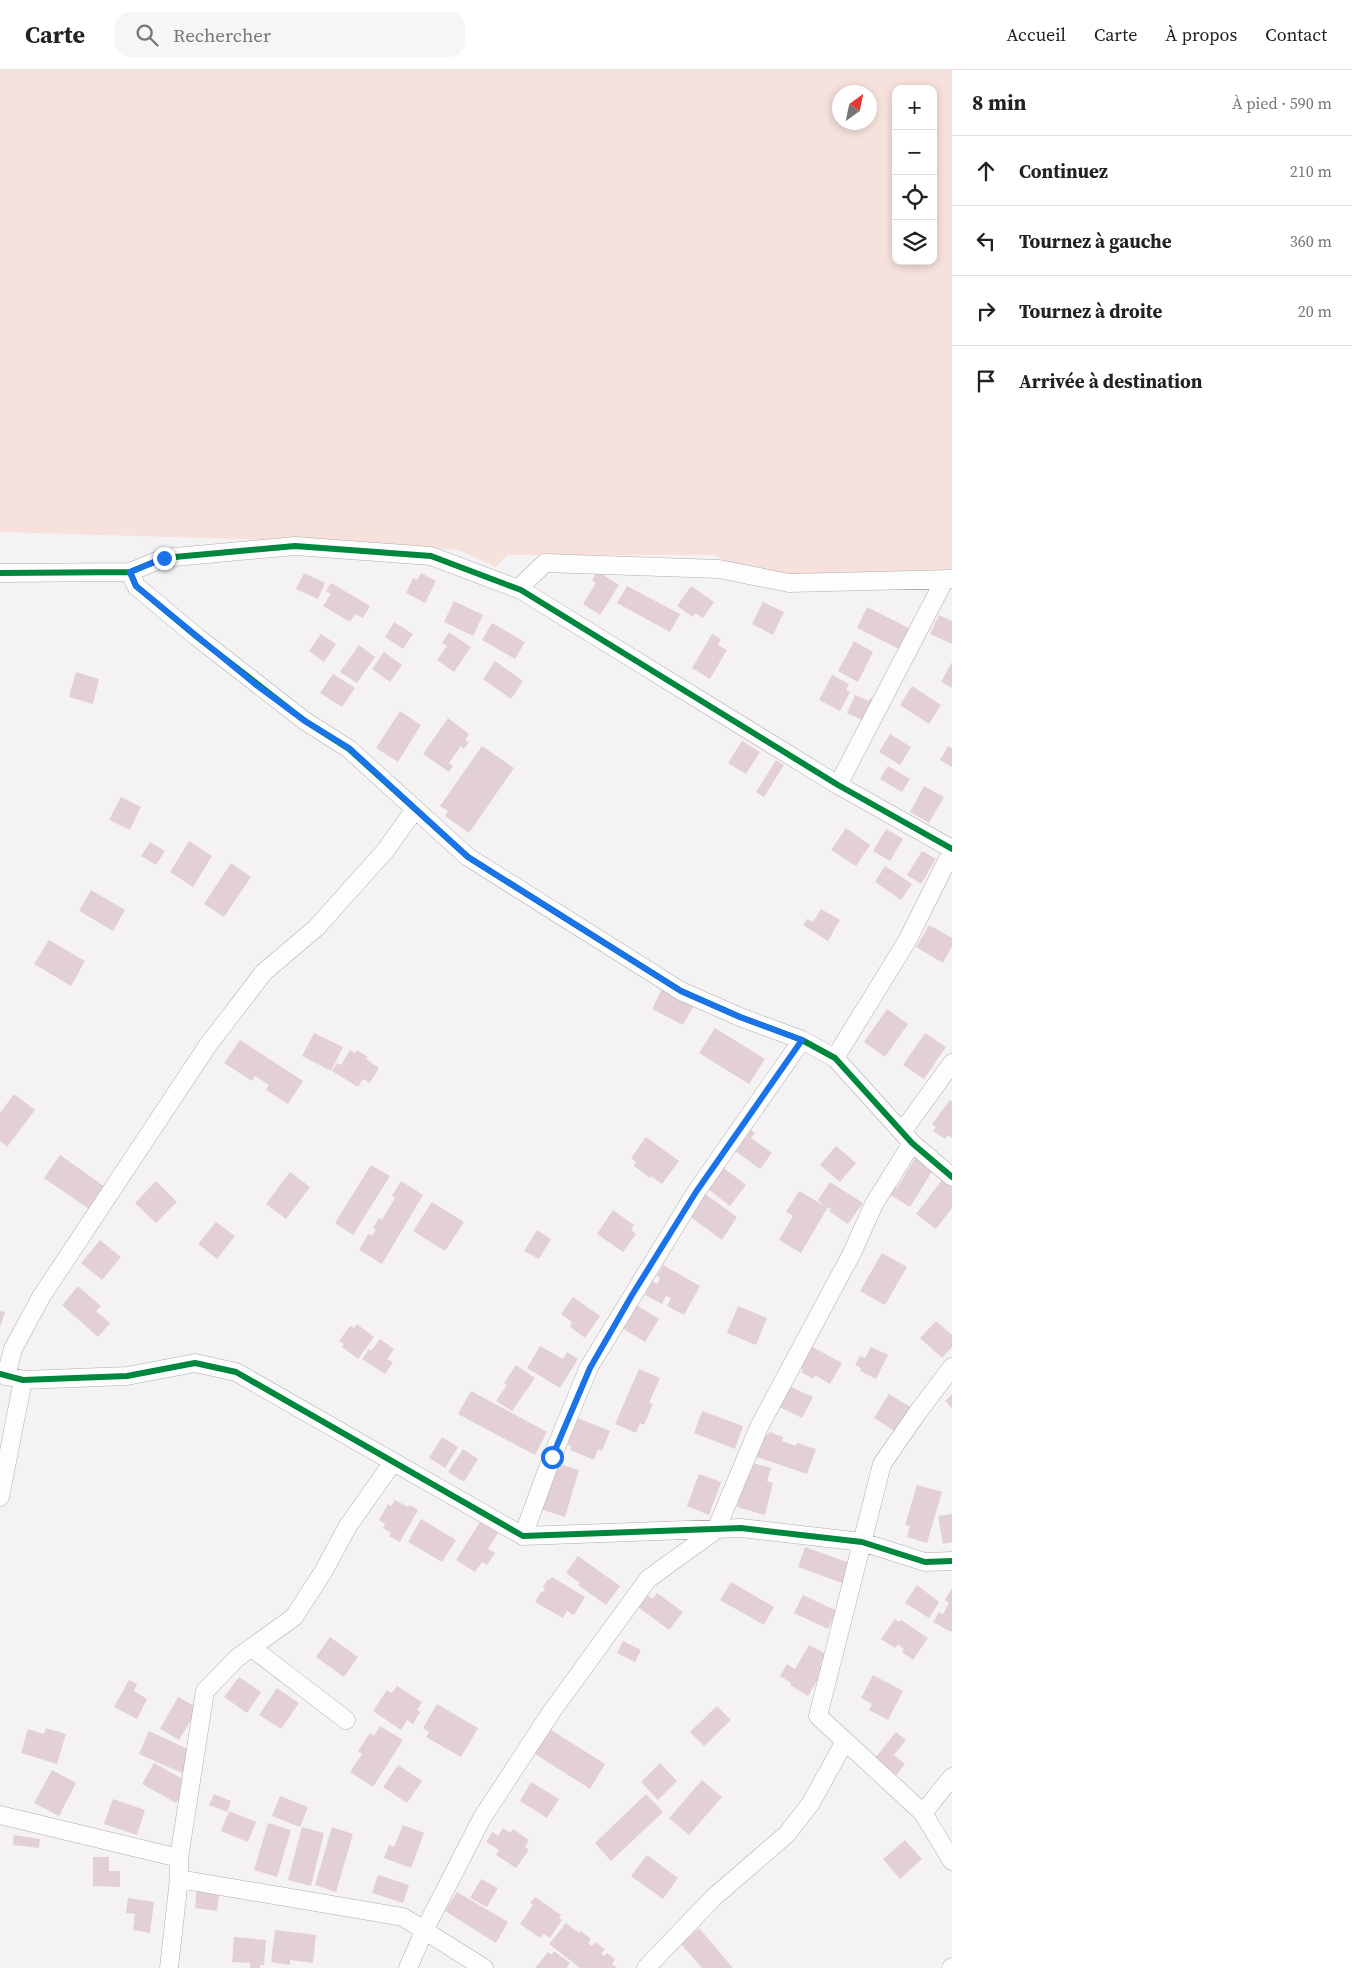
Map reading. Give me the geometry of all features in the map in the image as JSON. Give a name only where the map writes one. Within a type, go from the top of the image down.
[{"type":"street","points":[[0,573],[130,572],[164,558],[295,546],[431,556],[522,590],[838,785],[952,850],[907,941],[834,1058]]},
{"type":"street","points":[[522,590],[524,583],[545,563],[719,569],[789,583],[948,579],[838,785]]},
{"type":"street","points":[[130,572],[136,586],[197,637],[305,721],[349,748],[468,857],[681,991],[740,1017],[802,1040],[834,1058],[907,1137],[952,1177]]},
{"type":"street","points":[[0,1497],[13,1349],[41,1297],[208,1045],[264,972],[316,928],[385,851],[414,809]]},
{"type":"street","points":[[523,1536],[552,1457],[590,1368],[696,1192],[802,1040]]},
{"type":"street","points":[[408,1968],[425,1929],[482,1818],[552,1711],[648,1579],[716,1530],[759,1427],[852,1252],[907,1137],[952,1063]]},
{"type":"street","points":[[10,1377],[127,1376],[196,1363],[236,1372],[523,1536],[741,1528],[862,1542],[925,1562],[952,1561]]},
{"type":"street","points":[[952,1367],[882,1464],[818,1716],[923,1813],[952,1861]]},
{"type":"street","points":[[169,1968],[179,1879],[179,1858],[205,1691],[237,1658],[294,1617],[323,1572],[348,1526],[393,1462]]},
{"type":"street","points":[[252,1648],[346,1720]]},
{"type":"street","points":[[646,1968],[714,1898],[787,1834],[811,1803],[844,1742]]},
{"type":"street","points":[[923,1813],[952,1777]]},
{"type":"street","points":[[0,1815],[179,1858]]},
{"type":"street","points":[[179,1879],[403,1917],[425,1929],[484,1968]]},
{"type":"shaded area","points":[[0,70],[952,70],[952,582],[855,580],[733,569],[714,555],[507,555],[496,567],[459,550],[338,542],[0,532]]},
{"type":"building","points":[[597,571],[619,585],[600,615],[583,604],[596,583],[592,580]]},
{"type":"building","points":[[304,573],[325,583],[318,599],[296,589]]},
{"type":"building","points":[[421,573],[436,581],[425,603],[406,593],[413,578],[417,580]]},
{"type":"building","points":[[331,583],[370,606],[363,618],[355,614],[350,622],[323,606],[331,594],[326,591]]},
{"type":"building","points":[[627,586],[680,614],[670,632],[617,603]]},
{"type":"building","points":[[691,586],[714,602],[703,618],[695,613],[693,617],[677,606]]},
{"type":"building","points":[[454,601],[483,615],[473,636],[444,622]]},
{"type":"building","points":[[763,602],[784,612],[773,635],[752,624]]},
{"type":"building","points":[[867,607],[909,628],[899,649],[857,628]]},
{"type":"building","points":[[939,615],[952,621],[952,644],[930,634]]},
{"type":"building","points":[[394,622],[413,634],[403,649],[385,637]]},
{"type":"building","points":[[492,623],[525,642],[515,659],[482,640]]},
{"type":"building","points":[[449,632],[471,647],[454,672],[437,660],[447,646],[442,643]]},
{"type":"building","points":[[321,634],[336,644],[324,662],[309,651]]},
{"type":"building","points":[[712,634],[721,639],[718,645],[727,650],[710,679],[692,668]]},
{"type":"building","points":[[854,641],[873,652],[858,682],[838,671]]},
{"type":"building","points":[[359,645],[375,657],[357,683],[340,672]]},
{"type":"building","points":[[384,652],[402,665],[390,682],[372,669]]},
{"type":"building","points":[[495,661],[523,681],[511,699],[483,679]]},
{"type":"building","points":[[952,662],[952,688],[941,682]]},
{"type":"building","points":[[76,672],[99,679],[93,704],[69,697]]},
{"type":"building","points":[[333,674],[355,688],[342,707],[320,693]]},
{"type":"building","points":[[832,675],[849,684],[846,690],[850,692],[840,711],[819,700]]},
{"type":"building","points":[[912,686],[941,705],[929,724],[900,705]]},
{"type":"building","points":[[855,695],[869,701],[870,698],[876,700],[864,721],[847,713]]},
{"type":"building","points":[[400,711],[421,725],[398,762],[376,748]]},
{"type":"building","points":[[448,718],[469,734],[465,740],[469,742],[464,749],[461,746],[449,763],[453,766],[449,772],[423,754]]},
{"type":"building","points":[[890,734],[911,747],[900,765],[879,752]]},
{"type":"building","points":[[742,741],[760,752],[746,774],[728,763]]},
{"type":"building","points":[[482,746],[514,768],[469,833],[445,816],[448,811],[440,806]]},
{"type":"building","points":[[948,746],[952,748],[952,767],[940,760]]},
{"type":"building","points":[[776,760],[784,765],[764,797],[756,792]]},
{"type":"building","points":[[888,766],[910,779],[902,792],[880,779]]},
{"type":"building","points":[[924,786],[944,797],[929,823],[910,812]]},
{"type":"building","points":[[121,797],[141,807],[130,830],[109,820]]},
{"type":"building","points":[[846,828],[870,845],[856,866],[831,850]]},
{"type":"building","points":[[886,829],[903,839],[890,861],[873,851]]},
{"type":"building","points":[[189,841],[212,856],[193,887],[170,872]]},
{"type":"building","points":[[150,842],[165,851],[156,865],[141,856]]},
{"type":"building","points":[[922,851],[936,859],[921,884],[907,875]]},
{"type":"building","points":[[231,863],[251,877],[224,917],[204,904]]},
{"type":"building","points":[[885,866],[912,884],[901,900],[875,882]]},
{"type":"building","points":[[91,890],[125,910],[113,931],[79,911]]},
{"type":"building","points":[[821,909],[840,920],[828,941],[803,925],[807,919],[813,922]]},
{"type":"building","points":[[929,925],[952,938],[952,946],[943,963],[916,947]]},
{"type":"building","points":[[49,940],[85,961],[71,986],[34,964]]},
{"type":"building","points":[[665,983],[697,1000],[683,1025],[652,1009]]},
{"type":"building","points":[[887,1009],[908,1024],[885,1057],[864,1042]]},
{"type":"building","points":[[715,1028],[765,1059],[749,1084],[699,1053]]},
{"type":"building","points":[[314,1033],[343,1047],[331,1071],[302,1056]]},
{"type":"building","points":[[925,1033],[946,1047],[924,1079],[903,1065]]},
{"type":"building","points":[[240,1040],[303,1081],[288,1104],[266,1090],[269,1085],[255,1076],[252,1081],[224,1063]]},
{"type":"building","points":[[350,1050],[355,1053],[357,1050],[368,1057],[366,1059],[379,1068],[370,1083],[363,1079],[358,1087],[332,1071],[337,1063],[341,1065]]},
{"type":"building","points":[[14,1094],[35,1110],[7,1147],[0,1141],[0,1113]]},
{"type":"building","points":[[950,1100],[952,1101],[952,1138],[948,1135],[945,1139],[933,1131],[936,1127],[932,1124]]},
{"type":"building","points":[[747,1127],[755,1133],[751,1138],[772,1153],[760,1169],[731,1148]]},
{"type":"building","points":[[646,1137],[679,1161],[662,1184],[634,1166],[636,1162],[631,1158]]},
{"type":"building","points":[[836,1146],[856,1163],[840,1182],[820,1165]]},
{"type":"building","points":[[60,1155],[108,1189],[92,1211],[44,1178]]},
{"type":"building","points":[[915,1158],[933,1170],[910,1207],[889,1194],[893,1186],[897,1188]]},
{"type":"building","points":[[371,1165],[390,1176],[353,1235],[335,1223]]},
{"type":"building","points":[[720,1165],[746,1185],[730,1206],[704,1186]]},
{"type":"building","points":[[290,1172],[310,1187],[286,1219],[266,1204]]},
{"type":"building","points":[[942,1180],[952,1187],[952,1208],[936,1229],[916,1214]]},
{"type":"building","points":[[156,1181],[177,1202],[156,1223],[135,1203]]},
{"type":"building","points":[[401,1181],[423,1195],[382,1264],[359,1250],[368,1234],[372,1236],[376,1229],[373,1228],[379,1218],[382,1220],[395,1198],[392,1196]]},
{"type":"building","points":[[830,1182],[863,1203],[848,1224],[829,1211],[831,1209],[828,1207],[801,1253],[779,1240],[793,1216],[786,1212],[799,1191],[825,1206],[818,1200]]},
{"type":"building","points":[[705,1194],[737,1217],[722,1240],[689,1216]]},
{"type":"building","points":[[432,1202],[464,1222],[445,1251],[413,1231]]},
{"type":"building","points":[[613,1210],[634,1225],[631,1230],[636,1234],[623,1252],[597,1234]]},
{"type":"building","points":[[216,1222],[235,1236],[217,1259],[198,1244]]},
{"type":"building","points":[[537,1230],[551,1239],[539,1259],[524,1251]]},
{"type":"building","points":[[100,1240],[121,1257],[102,1280],[81,1263]]},
{"type":"building","points":[[882,1253],[907,1267],[885,1305],[860,1291]]},
{"type":"building","points":[[663,1265],[700,1286],[684,1315],[667,1306],[671,1298],[666,1296],[662,1304],[645,1295],[652,1281],[657,1284],[660,1278],[657,1276]]},
{"type":"building","points":[[78,1286],[101,1306],[96,1311],[110,1323],[98,1337],[62,1305]]},
{"type":"building","points":[[573,1297],[600,1316],[585,1338],[570,1327],[572,1322],[561,1314]]},
{"type":"building","points":[[636,1305],[659,1319],[645,1342],[622,1328]]},
{"type":"building","points":[[738,1306],[767,1318],[756,1345],[727,1333]]},
{"type":"building","points":[[0,1311],[5,1312],[0,1327]]},
{"type":"building","points":[[936,1321],[952,1335],[952,1347],[942,1358],[920,1338]]},
{"type":"building","points":[[357,1324],[374,1337],[358,1359],[342,1347],[344,1344],[339,1341],[350,1326],[354,1328]]},
{"type":"building","points":[[380,1339],[394,1349],[387,1359],[393,1362],[385,1374],[362,1359]]},
{"type":"building","points":[[805,1343],[842,1363],[830,1384],[815,1375],[813,1379],[801,1372],[803,1369],[793,1364]]},
{"type":"building","points":[[540,1346],[563,1359],[567,1352],[578,1359],[560,1388],[527,1368]]},
{"type":"building","points":[[871,1347],[888,1355],[876,1379],[860,1371],[861,1368],[855,1365],[860,1356],[865,1358]]},
{"type":"building","points":[[516,1365],[535,1378],[512,1411],[496,1401],[507,1385],[504,1383]]},
{"type":"building","points":[[639,1369],[660,1378],[649,1403],[653,1404],[644,1425],[640,1423],[636,1433],[615,1424]]},
{"type":"building","points":[[787,1385],[813,1397],[802,1418],[777,1406]]},
{"type":"building","points":[[471,1391],[547,1432],[535,1455],[458,1414]]},
{"type":"building","points":[[889,1394],[915,1410],[899,1434],[874,1418]]},
{"type":"building","points":[[952,1394],[952,1408],[945,1401]]},
{"type":"building","points":[[702,1411],[743,1426],[735,1449],[694,1433]]},
{"type":"building","points":[[575,1417],[610,1431],[602,1451],[598,1449],[594,1460],[570,1450],[571,1446],[564,1443]]},
{"type":"building","points":[[759,1432],[768,1435],[769,1432],[783,1437],[782,1441],[796,1446],[797,1443],[816,1449],[807,1474],[751,1455]]},
{"type":"building","points":[[442,1437],[458,1447],[445,1468],[429,1458]]},
{"type":"building","points":[[463,1449],[478,1459],[464,1482],[448,1472]]},
{"type":"building","points":[[749,1462],[771,1468],[767,1481],[773,1483],[765,1515],[737,1507]]},
{"type":"building","points":[[555,1463],[579,1470],[565,1517],[540,1509]]},
{"type":"building","points":[[699,1474],[721,1482],[709,1515],[687,1506]]},
{"type":"building","points":[[917,1485],[942,1492],[927,1543],[907,1537],[910,1526],[905,1525]]},
{"type":"building","points":[[395,1500],[418,1510],[400,1542],[389,1536],[391,1533],[383,1528],[385,1524],[379,1520],[388,1504],[391,1506]]},
{"type":"building","points":[[952,1514],[952,1542],[943,1544],[938,1516]]},
{"type":"building","points":[[421,1519],[456,1540],[442,1562],[408,1542]]},
{"type":"building","points":[[480,1522],[498,1533],[488,1549],[495,1553],[487,1565],[482,1562],[475,1572],[456,1560]]},
{"type":"building","points":[[805,1547],[850,1563],[842,1583],[798,1567]]},
{"type":"building","points":[[578,1556],[620,1586],[606,1605],[578,1585],[580,1583],[566,1573]]},
{"type":"building","points":[[552,1577],[585,1597],[574,1615],[567,1611],[563,1618],[535,1602],[545,1589],[543,1587],[548,1579],[550,1580]]},
{"type":"building","points":[[731,1582],[774,1607],[764,1625],[720,1600]]},
{"type":"building","points":[[917,1585],[939,1602],[929,1618],[905,1603]]},
{"type":"building","points":[[952,1588],[951,1632],[933,1622],[939,1612],[943,1614],[949,1603],[945,1600]]},
{"type":"building","points":[[657,1593],[683,1612],[669,1630],[638,1607],[647,1595],[653,1599]]},
{"type":"building","points":[[803,1595],[837,1611],[828,1629],[794,1613]]},
{"type":"building","points":[[895,1619],[899,1622],[901,1620],[928,1638],[913,1660],[902,1652],[904,1649],[898,1644],[895,1648],[881,1639]]},
{"type":"building","points":[[330,1637],[358,1657],[344,1677],[316,1657]]},
{"type":"building","points":[[623,1641],[641,1650],[635,1662],[617,1653]]},
{"type":"building","points":[[809,1645],[826,1654],[820,1665],[822,1667],[818,1675],[820,1676],[808,1696],[790,1685],[791,1683],[780,1676],[787,1664],[795,1669]]},
{"type":"building","points":[[873,1675],[903,1691],[888,1720],[869,1710],[872,1704],[861,1698]]},
{"type":"building","points":[[239,1677],[261,1692],[247,1713],[224,1697]]},
{"type":"building","points":[[129,1680],[137,1684],[134,1691],[147,1699],[137,1719],[114,1707]]},
{"type":"building","points":[[397,1686],[422,1702],[417,1710],[420,1712],[413,1724],[407,1720],[401,1730],[373,1711],[387,1690],[392,1693]]},
{"type":"building","points":[[277,1688],[299,1703],[281,1729],[259,1715]]},
{"type":"building","points":[[178,1697],[198,1708],[179,1740],[160,1729]]},
{"type":"building","points":[[437,1704],[478,1728],[461,1757],[426,1737],[429,1732],[423,1728]]},
{"type":"building","points":[[717,1706],[731,1720],[704,1746],[690,1732]]},
{"type":"building","points":[[380,1726],[403,1740],[373,1787],[350,1772],[362,1754],[358,1751],[370,1733],[374,1736]]},
{"type":"building","points":[[46,1728],[66,1734],[57,1764],[21,1753],[28,1729],[44,1734]]},
{"type":"building","points":[[548,1728],[605,1764],[590,1789],[532,1752]]},
{"type":"building","points":[[149,1731],[194,1752],[184,1774],[139,1754]]},
{"type":"building","points":[[896,1732],[906,1740],[894,1755],[905,1764],[893,1779],[872,1762]]},
{"type":"building","points":[[154,1763],[188,1782],[176,1803],[142,1784]]},
{"type":"building","points":[[660,1763],[677,1781],[658,1800],[641,1782]]},
{"type":"building","points":[[398,1765],[422,1781],[407,1803],[383,1787]]},
{"type":"building","points":[[52,1770],[76,1783],[59,1816],[34,1803]]},
{"type":"building","points":[[702,1780],[722,1797],[689,1835],[669,1818]]},
{"type":"building","points":[[531,1782],[559,1799],[547,1818],[520,1801]]},
{"type":"building","points":[[214,1794],[231,1801],[227,1812],[209,1805]]},
{"type":"building","points":[[646,1794],[663,1812],[611,1861],[595,1843]]},
{"type":"building","points":[[280,1796],[308,1807],[300,1827],[272,1816]]},
{"type":"building","points":[[113,1799],[145,1810],[137,1835],[104,1824]]},
{"type":"building","points":[[229,1811],[256,1822],[248,1842],[221,1831]]},
{"type":"building","points":[[268,1823],[291,1830],[277,1877],[254,1870]]},
{"type":"building","points":[[403,1825],[424,1833],[411,1868],[384,1858],[389,1845],[394,1847]]},
{"type":"building","points":[[302,1827],[324,1833],[311,1886],[288,1880]]},
{"type":"building","points":[[332,1827],[353,1834],[336,1892],[315,1885]]},
{"type":"building","points":[[503,1828],[510,1833],[513,1829],[529,1840],[525,1847],[529,1850],[516,1868],[496,1855],[499,1850],[486,1842],[492,1832],[498,1836]]},
{"type":"building","points":[[14,1835],[40,1839],[39,1848],[13,1845]]},
{"type":"building","points":[[905,1840],[922,1859],[900,1879],[883,1859]]},
{"type":"building","points":[[647,1855],[678,1878],[663,1899],[631,1876]]},
{"type":"building","points":[[93,1857],[109,1857],[109,1871],[120,1871],[120,1887],[93,1886]]},
{"type":"building","points":[[378,1875],[409,1885],[403,1903],[372,1893]]},
{"type":"building","points":[[481,1879],[498,1888],[487,1907],[470,1898]]},
{"type":"building","points":[[197,1886],[220,1889],[217,1911],[195,1908]]},
{"type":"building","points":[[457,1892],[508,1922],[496,1943],[445,1911]]},
{"type":"building","points":[[535,1897],[561,1915],[559,1918],[562,1920],[550,1938],[544,1934],[540,1938],[520,1924],[533,1905],[530,1903]]},
{"type":"building","points":[[128,1898],[154,1902],[150,1933],[133,1930],[135,1914],[126,1913]]},
{"type":"building","points":[[566,1923],[591,1939],[588,1943],[592,1946],[595,1942],[605,1949],[601,1954],[604,1956],[607,1953],[615,1959],[612,1964],[617,1968],[580,1968],[549,1944]]},
{"type":"building","points":[[699,1928],[733,1968],[702,1968],[681,1944]]},
{"type":"building","points":[[275,1930],[316,1935],[313,1963],[290,1960],[290,1965],[271,1962]]},
{"type":"building","points":[[234,1937],[266,1940],[264,1965],[260,1965],[260,1968],[250,1968],[250,1963],[232,1962]]},
{"type":"building","points":[[554,1951],[570,1963],[566,1968],[535,1968],[548,1952],[552,1955]]},
{"type":"cycle path","points":[[0,573],[130,572],[164,558],[295,546],[431,556],[521,590],[838,785],[952,849]]},
{"type":"cycle path","points":[[130,572],[136,586],[197,637],[305,721],[349,749],[468,857],[681,991],[740,1017],[802,1040],[835,1058],[912,1143],[952,1177]]},
{"type":"cycle path","points":[[0,1374],[23,1380],[127,1376],[195,1363],[236,1372],[523,1536],[741,1528],[862,1542],[925,1562],[952,1561]]},
{"type":"route","points":[[164,558],[130,572],[136,586],[255,684],[305,721],[349,748],[468,857],[539,904],[681,991],[740,1017],[802,1040],[696,1192],[632,1295],[590,1368],[552,1457]]}]
